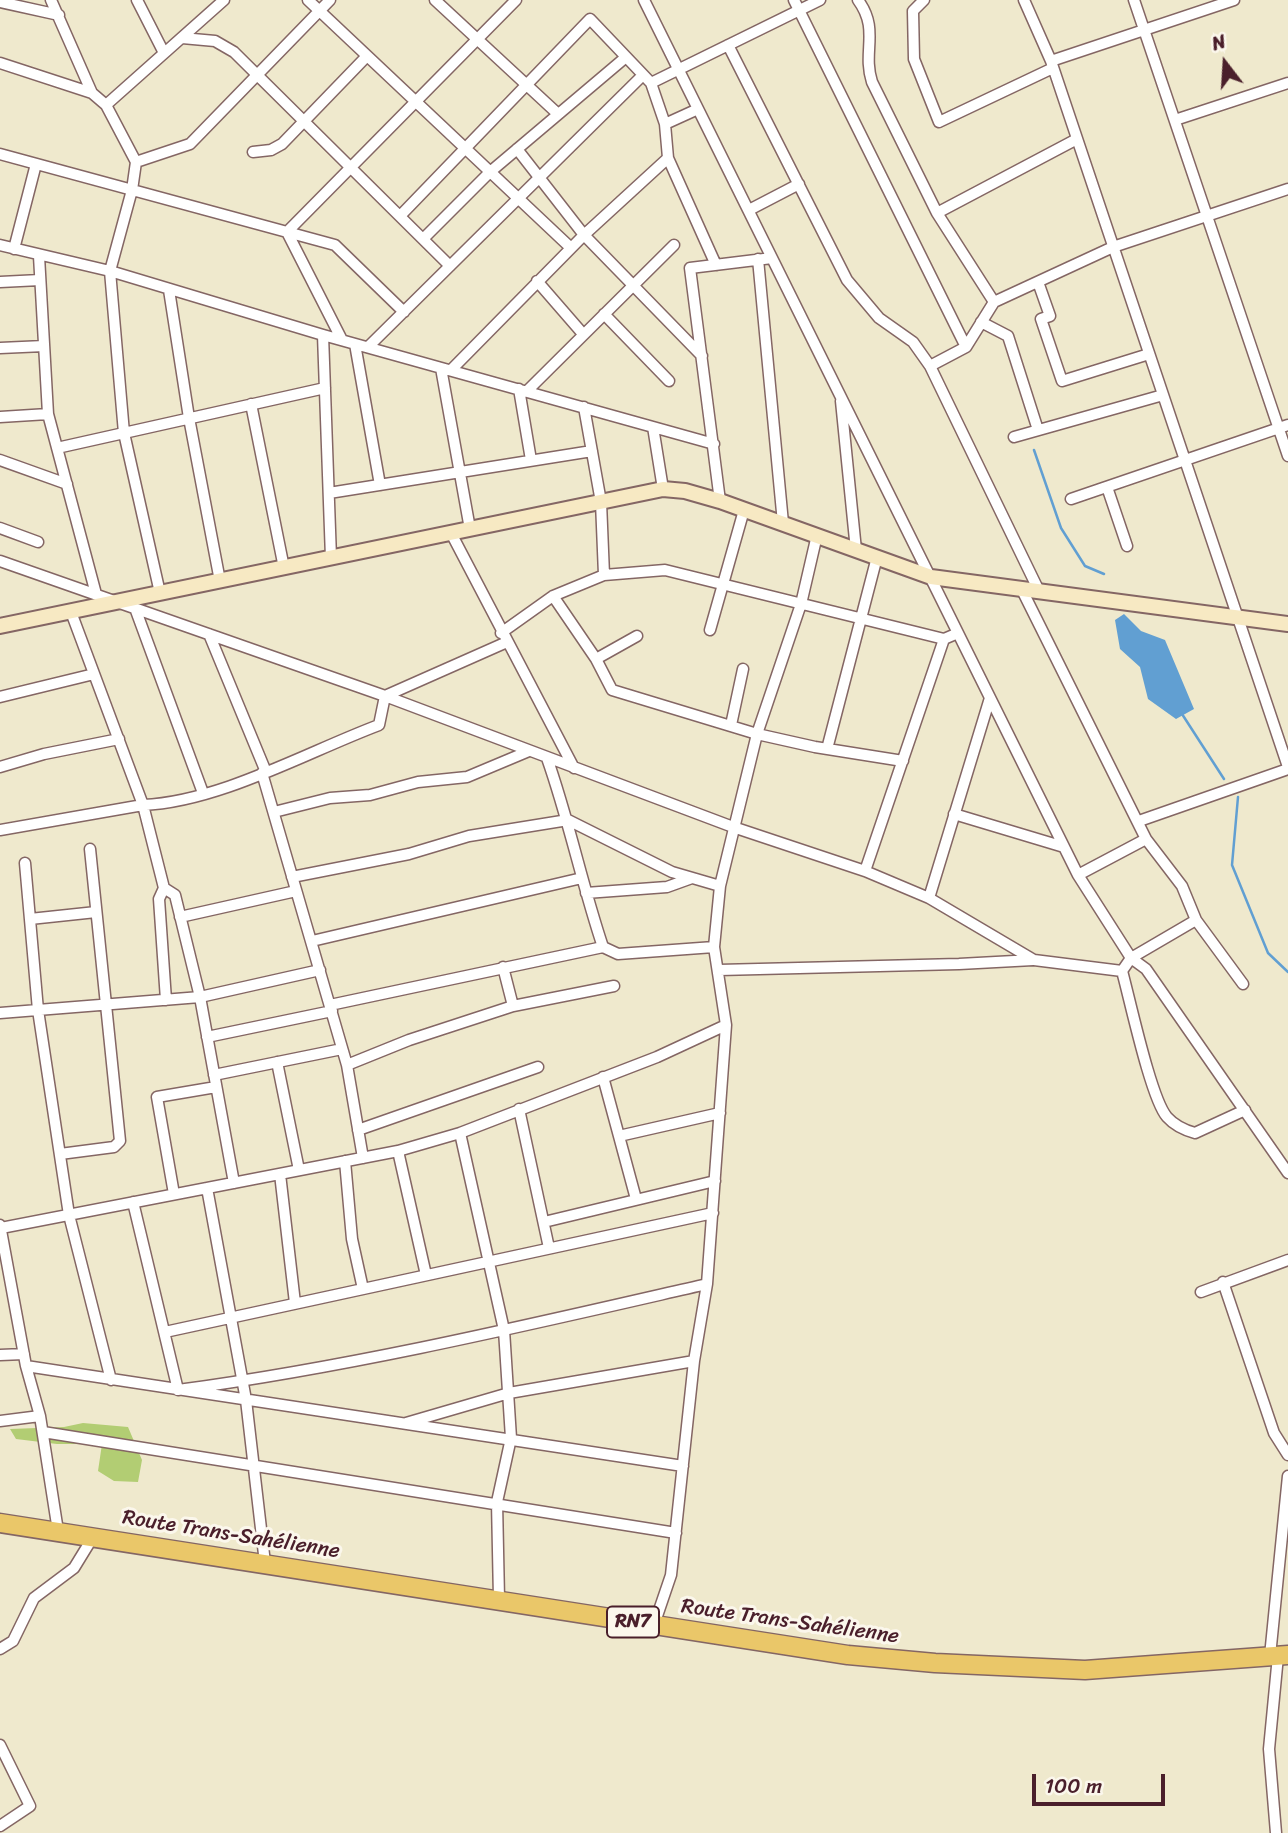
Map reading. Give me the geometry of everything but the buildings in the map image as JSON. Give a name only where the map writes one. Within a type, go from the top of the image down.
[{"type":"highway","name":"Route Trans-Sahélienne","points":[[0,1523],[848,1655],[948,1664],[1085,1670],[1279,1656]]},
{"type":"street","points":[[51,0],[92,93]]},
{"type":"street","points":[[137,0],[164,53]]},
{"type":"street","points":[[106,105],[224,0]]},
{"type":"street","points":[[307,0],[571,248]]},
{"type":"street","points":[[136,162],[190,145],[330,0]]},
{"type":"street","points":[[435,0],[558,114]]},
{"type":"street","points":[[287,232],[516,0]]},
{"type":"street","points":[[794,0],[966,346]]},
{"type":"street","points":[[368,347],[540,177],[647,79],[678,69],[820,0]]},
{"type":"street","points":[[858,0],[868,17],[872,34],[867,67],[872,82],[937,213],[994,302]]},
{"type":"street","points":[[925,0],[913,11],[911,47],[939,122],[1052,64],[1234,0]]},
{"type":"street","points":[[1024,0],[1052,64],[1288,768],[1139,821]]},
{"type":"street","points":[[1134,0],[1207,216],[1283,427],[1288,456]]},
{"type":"street","points":[[648,1],[678,69],[1078,875],[1131,958],[1146,969],[1288,1173]]},
{"type":"street","points":[[0,2],[59,15]]},
{"type":"street","points":[[400,216],[590,19],[647,79],[665,124],[667,158],[716,265]]},
{"type":"street","points":[[181,38],[226,45],[450,266]]},
{"type":"street","points":[[729,45],[847,279],[879,318],[913,342],[930,366],[1039,591]]},
{"type":"street","points":[[253,152],[277,147],[367,56]]},
{"type":"street","points":[[423,239],[491,172],[626,57]]},
{"type":"street","points":[[0,62],[92,93],[106,105],[136,162],[132,190],[110,271],[124,433],[160,593]]},
{"type":"street","points":[[1175,120],[1288,83]]},
{"type":"street","points":[[665,124],[698,109]]},
{"type":"street","points":[[937,213],[1077,139]]},
{"type":"street","points":[[517,149],[584,235],[631,286],[703,356]]},
{"type":"street","points":[[0,154],[335,245],[404,312]]},
{"type":"street","points":[[446,369],[667,158]]},
{"type":"street","points":[[14,248],[36,164]]},
{"type":"street","points":[[749,211],[799,184]]},
{"type":"street","points":[[930,366],[966,346],[994,302],[1113,247],[1288,189]]},
{"type":"street","points":[[287,232],[342,340]]},
{"type":"street","points":[[0,245],[110,271],[323,335],[714,444]]},
{"type":"street","points":[[523,390],[674,245]]},
{"type":"street","points":[[39,256],[48,414],[96,594]]},
{"type":"street","points":[[720,501],[690,268],[772,258]]},
{"type":"street","points":[[758,260],[783,523]]},
{"type":"street","points":[[0,282],[40,280]]},
{"type":"street","points":[[537,281],[583,334]]},
{"type":"street","points":[[1038,282],[1050,316],[1041,319],[1062,382],[1149,354]]},
{"type":"street","points":[[169,289],[189,418],[220,581]]},
{"type":"street","points":[[604,314],[669,381]]},
{"type":"street","points":[[981,322],[1008,335],[1038,430]]},
{"type":"street","points":[[323,335],[331,558]]},
{"type":"street","points":[[355,344],[380,485]]},
{"type":"street","points":[[0,348],[44,346]]},
{"type":"street","points":[[446,369],[470,529]]},
{"type":"street","points":[[57,448],[325,388]]},
{"type":"street","points":[[523,390],[531,460]]},
{"type":"street","points":[[841,395],[856,550]]},
{"type":"street","points":[[1014,437],[1163,395]]},
{"type":"street","points":[[251,404],[284,568]]},
{"type":"street","points":[[584,407],[601,502],[604,575]]},
{"type":"street","points":[[0,417],[48,414]]},
{"type":"street","points":[[653,427],[663,489]]},
{"type":"street","points":[[1071,499],[1283,427]]},
{"type":"street","points":[[329,493],[592,450]]},
{"type":"street","points":[[0,460],[66,484]]},
{"type":"street","points":[[1107,486],[1128,546]]},
{"type":"street","points":[[0,626],[663,489],[685,491],[720,501],[931,577],[1288,624]]},
{"type":"street","points":[[710,630],[744,510]]},
{"type":"street","points":[[0,528],[38,541]]},
{"type":"street","points":[[451,533],[504,638],[527,673],[574,768]]},
{"type":"street","points":[[654,1626],[671,1575],[694,1361],[708,1284],[726,1025],[714,947],[719,886],[757,734],[801,604],[817,535]]},
{"type":"street","points":[[827,749],[877,557]]},
{"type":"street","points":[[0,561],[385,696],[733,827],[865,871],[929,898],[1034,960]]},
{"type":"street","points":[[385,696],[504,638],[553,596],[604,575],[665,570],[944,639],[958,633]]},
{"type":"street","points":[[1021,588],[1146,839],[1182,886],[1196,920],[1243,984]]},
{"type":"street","points":[[553,596],[596,659],[612,690],[757,734],[903,761]]},
{"type":"street","points":[[135,608],[203,793]]},
{"type":"street","points":[[71,612],[143,805],[164,888],[159,899],[166,1000]]},
{"type":"street","points":[[209,634],[264,772],[342,1049],[363,1158]]},
{"type":"street","points":[[596,659],[637,636]]},
{"type":"street","points":[[865,871],[944,639]]},
{"type":"street","points":[[731,725],[743,669]]},
{"type":"street","points":[[0,697],[94,674]]},
{"type":"street","points":[[0,830],[143,805],[167,804],[264,772],[379,725],[385,696]]},
{"type":"street","points":[[929,898],[990,698]]},
{"type":"street","points":[[0,767],[44,754],[119,739]]},
{"type":"street","points":[[274,812],[330,797],[369,795],[418,782],[467,777],[529,751]]},
{"type":"street","points":[[547,758],[569,820],[586,893],[603,947]]},
{"type":"street","points":[[954,814],[1064,847]]},
{"type":"street","points":[[292,877],[409,854],[469,836],[569,820],[672,872],[719,886]]},
{"type":"street","points":[[1078,875],[1146,839]]},
{"type":"street","points":[[60,1154],[114,1147],[120,1141],[90,849]]},
{"type":"street","points":[[24,863],[38,1010],[69,1215],[111,1380]]},
{"type":"street","points":[[312,942],[582,878]]},
{"type":"street","points":[[586,893],[667,887],[693,878]]},
{"type":"street","points":[[164,888],[175,895],[200,997],[234,1182]]},
{"type":"street","points":[[180,918],[296,891]]},
{"type":"street","points":[[30,919],[96,912]]},
{"type":"street","points":[[1122,971],[1131,958],[1196,920]]},
{"type":"street","points":[[207,1037],[503,967],[603,947],[618,954],[714,947]]},
{"type":"street","points":[[719,970],[1034,960],[1122,971]]},
{"type":"street","points":[[503,967],[513,1006]]},
{"type":"street","points":[[0,1013],[200,997],[320,970]]},
{"type":"street","points":[[1122,971],[1156,1094],[1166,1116],[1180,1128],[1195,1133],[1244,1110]]},
{"type":"street","points":[[346,1065],[409,1040],[513,1006],[614,986]]},
{"type":"street","points":[[58,1531],[40,1416],[26,1366],[0,1227],[398,1151],[460,1133],[657,1057],[726,1025]]},
{"type":"street","points":[[214,1075],[342,1049]]},
{"type":"street","points":[[276,1062],[299,1170]]},
{"type":"street","points":[[358,1130],[538,1067]]},
{"type":"street","points":[[603,1077],[636,1199]]},
{"type":"street","points":[[174,1194],[157,1097],[216,1087]]},
{"type":"street","points":[[519,1109],[549,1248]]},
{"type":"street","points":[[619,1136],[720,1113]]},
{"type":"street","points":[[460,1133],[504,1330],[511,1438],[496,1502],[499,1599]]},
{"type":"street","points":[[398,1151],[426,1275]]},
{"type":"street","points":[[345,1161],[352,1238],[363,1289]]},
{"type":"street","points":[[279,1174],[295,1303]]},
{"type":"street","points":[[544,1222],[715,1181]]},
{"type":"street","points":[[206,1188],[246,1400],[265,1563]]},
{"type":"street","points":[[133,1202],[178,1390]]},
{"type":"street","points":[[164,1332],[713,1213]]},
{"type":"street","points":[[1201,1292],[1288,1260]]},
{"type":"street","points":[[1223,1282],[1274,1433],[1288,1455]]},
{"type":"street","points":[[178,1390],[241,1381],[504,1330],[708,1284]]},
{"type":"street","points":[[0,1355],[24,1354]]},
{"type":"street","points":[[402,1424],[509,1393],[694,1361]]},
{"type":"street","points":[[26,1366],[683,1466]]},
{"type":"street","points":[[0,1421],[40,1416]]},
{"type":"street","points":[[43,1432],[253,1463],[676,1533]]},
{"type":"street","points":[[1276,1833],[1269,1749],[1279,1656],[1288,1476]]},
{"type":"street","points":[[0,1649],[13,1641],[34,1598],[74,1568],[93,1536]]},
{"type":"street","points":[[0,1745],[30,1805],[0,1826]]},
{"type":"green space","points":[[83,1423],[128,1427],[142,1460],[138,1482],[114,1481],[98,1471],[102,1444],[57,1444],[16,1439],[10,1429],[64,1427]]},
{"type":"water","points":[[1124,614],[1141,631],[1165,640],[1194,709],[1176,719],[1148,699],[1140,667],[1120,649],[1115,620]]},
{"type":"waterway","points":[[1034,450],[1061,528],[1085,566],[1104,574]]},
{"type":"waterway","points":[[1182,714],[1224,779]]},
{"type":"waterway","points":[[1238,797],[1232,865],[1268,953],[1288,972]]}]
